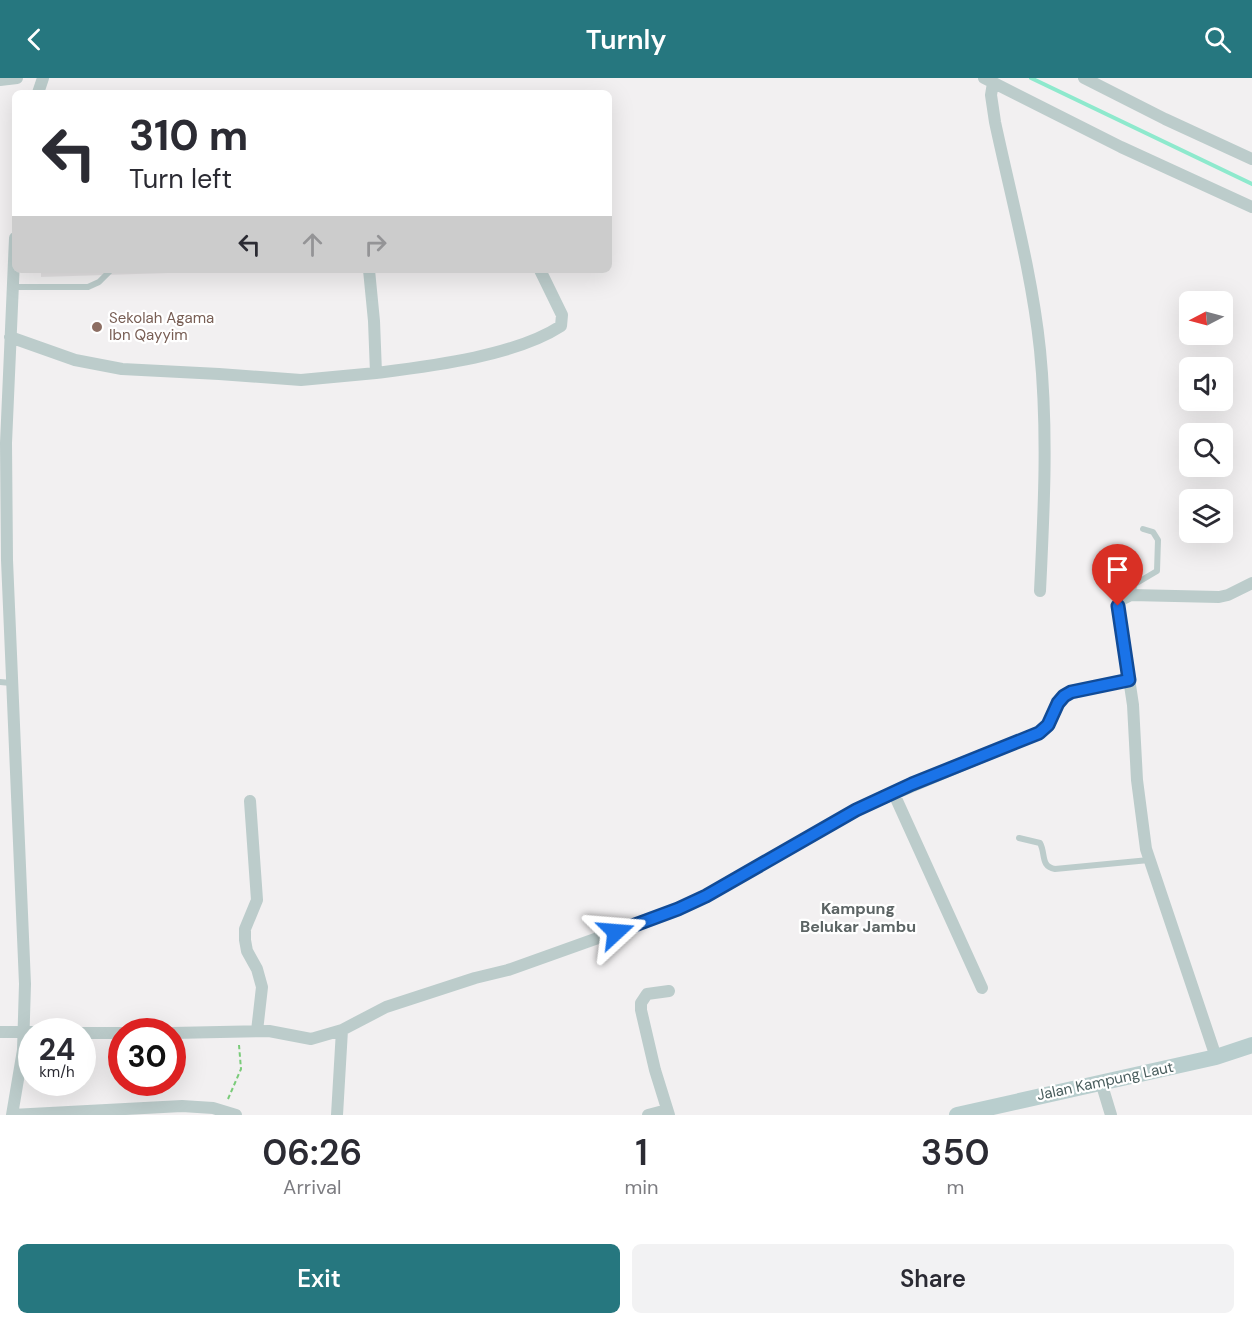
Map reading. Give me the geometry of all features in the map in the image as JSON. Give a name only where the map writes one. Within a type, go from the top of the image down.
[{"type":"street","points":[[0,80],[17,78]]},
{"type":"street","points":[[1084,78],[1252,159]]},
{"type":"street","points":[[988,80],[1121,147],[1252,207]]},
{"type":"street","points":[[988,80],[1032,298],[1040,351],[1045,457],[1040,591]]},
{"type":"street","points":[[14,273],[6,455],[5,682],[23,912],[27,1018]]},
{"type":"street","points":[[369,273],[376,374]]},
{"type":"street","points":[[10,337],[75,360],[122,369],[301,380],[376,374],[441,364],[513,347],[547,336],[561,326],[562,315],[541,273]]},
{"type":"street","points":[[0,282],[13,287]]},
{"type":"street","points":[[1216,1057],[1149,860],[1137,780],[1133,705],[1118,606],[1121,600],[1131,595],[1220,597],[1252,583]]},
{"type":"street","points":[[186,1033],[278,1032],[311,1039],[342,1030],[386,1008],[475,978],[508,970],[678,909],[711,893],[856,810],[912,784],[1039,733],[1048,725],[1061,699],[1071,692],[1129,680]]},
{"type":"street","points":[[894,794],[981,988]]},
{"type":"street","points":[[250,801],[257,900],[245,929],[245,940],[247,951],[257,969],[262,987],[251,1031]]},
{"type":"street","points":[[648,1115],[668,1112],[655,1070],[641,1003],[647,994],[669,991]]},
{"type":"street","points":[[337,1115],[342,1030]]},
{"type":"street","points":[[0,1032],[18,1032]]},
{"type":"street","name":"Jalan Kampung Laut","points":[[957,1115],[1216,1057],[1252,1045]]},
{"type":"street","points":[[1101,1082],[1111,1115]]},
{"type":"street","points":[[18,1084],[12,1115],[182,1106],[202,1106],[230,1113]]},
{"type":"lane","points":[[13,287],[88,287],[99,282],[108,273]]},
{"type":"lane","points":[[1131,595],[1135,584],[1157,571],[1158,540],[1153,532],[1143,530]]},
{"type":"lane","points":[[1019,838],[1040,843],[1044,864],[1048,868],[1149,860]]},
{"type":"path","points":[[230,1113],[241,1069],[239,1044],[251,1031]]},
{"type":"shaded area","points":[[41,273],[168,273],[41,277]]},
{"type":"waterway","points":[[1031,78],[1252,184]]},
{"type":"place","name":"Sekolah Agama Ibn Qayyim","points":[[97,327]]},
{"type":"district","name":"Kampung Belukar Jambu","points":[[858,917]]},
{"type":"route","points":[[616,932],[654,919],[706,896],[856,810],[912,784],[1039,733],[1048,725],[1061,699],[1071,692],[1129,680],[1118,606]]}]
